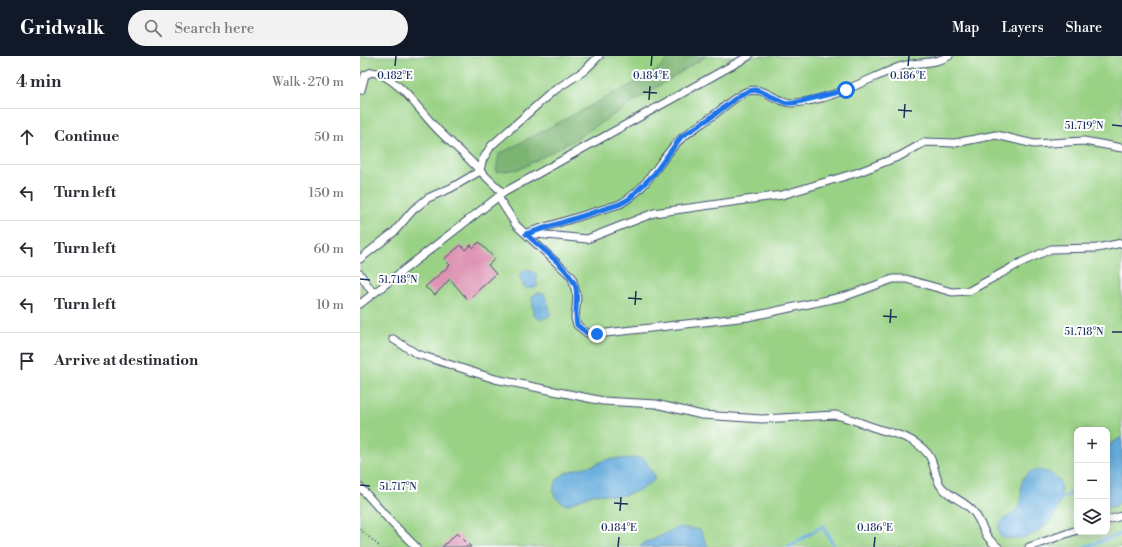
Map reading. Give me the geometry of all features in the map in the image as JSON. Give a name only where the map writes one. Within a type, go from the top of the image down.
[{"type":"lane","points":[[360,259],[394,232],[413,210],[428,198],[451,188],[480,171],[482,161],[491,146],[552,92],[585,70],[599,56]]},
{"type":"lane","points":[[360,304],[501,195],[749,56]]},
{"type":"lane","points":[[526,234],[620,204],[629,199],[654,174],[681,137],[710,118],[740,95],[749,91],[762,92],[786,103],[805,101],[846,90],[900,67],[939,61],[949,56]]},
{"type":"lane","points":[[361,90],[365,75],[372,72],[387,78],[414,102],[436,127],[480,171],[501,195],[516,224],[572,277],[577,297],[575,318],[577,325],[587,333],[597,334],[654,326],[748,317],[846,296],[893,278],[906,279],[952,292],[969,292],[1022,262],[1051,249],[1096,248],[1122,243]]},
{"type":"lane","points":[[526,234],[587,239],[654,212],[744,202],[782,195],[859,172],[900,156],[925,142],[955,143],[996,135],[1034,144],[1084,142],[1122,148]]},
{"type":"lane","points":[[360,274],[373,293]]},
{"type":"lane","points":[[392,339],[417,354],[445,364],[495,379],[533,388],[603,401],[656,404],[702,415],[762,419],[835,415],[847,417],[867,425],[900,434],[920,446],[928,454],[932,461],[940,485],[976,514],[987,539],[998,547]]},
{"type":"lane","points":[[360,487],[392,524],[416,547]]},
{"type":"lane","points":[[1110,519],[1122,516]]},
{"type":"lane","points":[[1029,547],[1074,531]]},
{"type":"path","points":[[360,529],[380,547]]},
{"type":"green space","points":[[360,56],[1122,56],[1122,547],[360,547]]},
{"type":"green space","points":[[671,56],[706,56],[574,140],[520,169],[496,172],[499,154],[655,72]]},
{"type":"water","points":[[528,269],[536,274],[537,287],[525,288],[519,277],[523,271]]},
{"type":"water","points":[[539,293],[544,294],[549,306],[550,315],[542,319],[537,318],[534,315],[532,296]]},
{"type":"water","points":[[1122,437],[1122,502],[1113,507],[1110,507],[1110,444]]},
{"type":"water","points":[[644,458],[655,477],[653,481],[639,490],[618,496],[593,494],[567,505],[555,497],[554,489],[556,483],[559,478],[570,471],[595,465],[605,460]]},
{"type":"water","points":[[1034,470],[1049,472],[1060,481],[1061,493],[1059,505],[1054,516],[1046,525],[1025,537],[1013,539],[1001,537],[999,531],[1000,523],[1018,508],[1023,478]]},
{"type":"water","points":[[680,527],[700,530],[708,547],[640,547],[645,542]]},
{"type":"building","points":[[479,242],[495,259],[488,265],[496,274],[468,300],[450,279],[435,295],[425,287],[450,265],[444,259],[461,245],[465,250],[471,245],[473,248]]},
{"type":"building","points":[[457,533],[471,547],[442,547]]},
{"type":"waterway","points":[[1062,498],[1070,494],[1074,494]]},
{"type":"waterway","points":[[788,547],[823,526],[834,547]]},
{"type":"waterway","points":[[1084,547],[1122,534]]},
{"type":"route","points":[[597,334],[587,333],[577,325],[575,318],[577,297],[572,277],[526,234],[568,219],[620,204],[629,199],[654,174],[672,147],[681,137],[710,118],[740,95],[755,90],[786,103],[794,103],[846,90]]}]
